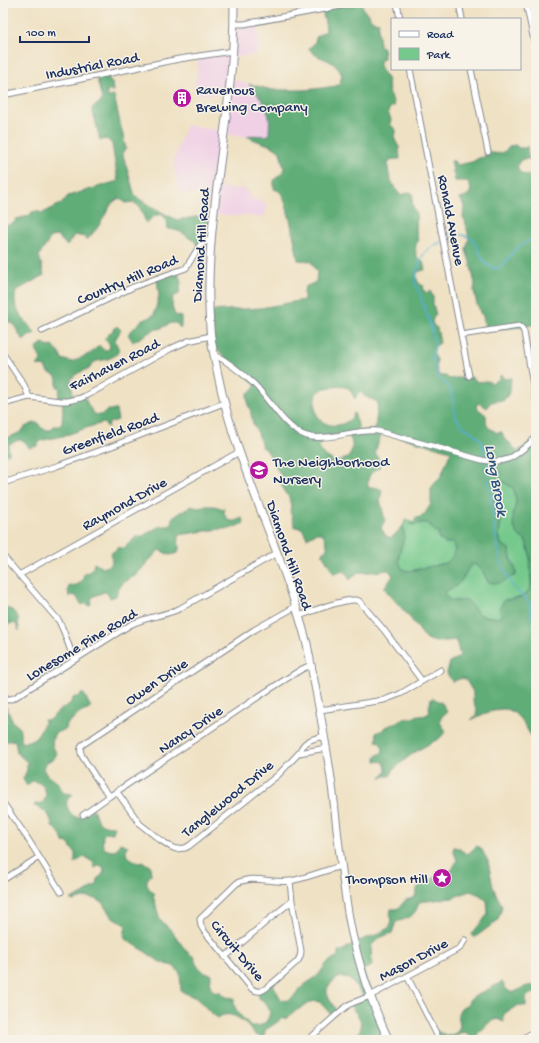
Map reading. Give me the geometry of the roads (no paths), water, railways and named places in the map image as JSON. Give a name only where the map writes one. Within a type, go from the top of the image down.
[{"type":"main road","name":"Diamond Hill Road","points":[[234,3],[233,51],[211,239],[208,296],[211,336],[224,403],[299,616],[320,710],[352,935],[370,996],[389,1040]]},
{"type":"street","points":[[234,24],[244,24],[357,3]]},
{"type":"street","points":[[397,3],[400,18]]},
{"type":"street","points":[[459,3],[462,18]]},
{"type":"street","points":[[526,3],[536,50]]},
{"type":"street","name":"Industrial Road","points":[[3,95],[174,60],[233,51]]},
{"type":"street","name":"Ronald Avenue","points":[[410,70],[469,376]]},
{"type":"street","points":[[471,70],[488,152]]},
{"type":"street","name":"Country Hill Road","points":[[42,331],[133,287],[186,268],[200,245],[211,239]]},
{"type":"street","points":[[461,335],[519,326],[522,328],[536,400]]},
{"type":"street","name":"Fairhaven Road","points":[[3,404],[29,397],[60,401],[81,398],[170,349],[188,341],[211,336]]},
{"type":"street","points":[[3,354],[24,385],[29,397]]},
{"type":"street","points":[[214,354],[239,371],[254,384],[287,422],[305,436],[324,438],[365,430],[378,431],[482,460],[497,461],[508,460],[515,456],[536,438]]},
{"type":"street","name":"Greenfield Road","points":[[3,483],[107,448],[224,403]]},
{"type":"street","name":"Raymond Drive","points":[[19,575],[240,452]]},
{"type":"street","name":"Lonesome Pine Road","points":[[5,700],[21,694],[138,622],[171,612],[188,604],[277,552]]},
{"type":"street","points":[[3,556],[58,622],[64,632],[74,660]]},
{"type":"street","points":[[299,616],[344,601],[356,599],[384,630],[422,681]]},
{"type":"street","name":"Owen Drive","points":[[110,796],[102,787],[82,756],[80,748],[82,745],[254,630],[295,607]]},
{"type":"street","name":"Nancy Drive","points":[[83,815],[267,691],[302,668],[311,665]]},
{"type":"street","points":[[320,710],[384,700],[400,694],[441,670]]},
{"type":"street","points":[[3,692],[5,700]]},
{"type":"street","name":"Tanglewood Drive","points":[[117,792],[130,812],[144,828],[171,847],[181,849],[189,846],[271,780],[294,756],[299,753],[301,747],[309,740],[324,736]]},
{"type":"street","points":[[299,753],[326,748]]},
{"type":"street","points":[[3,803],[61,892]]},
{"type":"street","points":[[3,880],[39,857]]},
{"type":"street","name":"Circuit Drive","points":[[290,881],[301,955],[297,962],[267,987],[260,992],[256,992],[225,957],[201,926],[200,919],[240,881],[252,878],[290,881],[342,866]]},
{"type":"street","points":[[225,957],[292,901]]},
{"type":"street","name":"Mason Drive","points":[[308,1040],[350,1004],[370,996],[460,948],[465,940]]},
{"type":"street","points":[[407,976],[437,1035]]},
{"type":"street","points":[[520,1040],[536,1031]]},
{"type":"waterway","name":"Long Brook","points":[[444,240],[459,235],[473,239],[487,265],[496,269],[503,265],[519,246],[529,240],[536,242]]},
{"type":"waterway","name":"Long Brook","points":[[441,242],[425,252],[419,263],[415,283],[429,320],[435,346],[432,358],[435,363],[437,376],[451,390],[456,417],[463,427],[471,431],[481,440],[486,459]]},
{"type":"waterway","name":"Long Brook","points":[[486,462],[494,527],[501,563],[512,586],[529,603],[531,616],[536,627]]},
{"type":"place","name":"Ravenous Brewing Company","points":[[182,98]]},
{"type":"place","name":"The Neighborhood Nursery","points":[[259,470]]},
{"type":"place","name":"Thompson Hill","points":[[442,878]]}]
